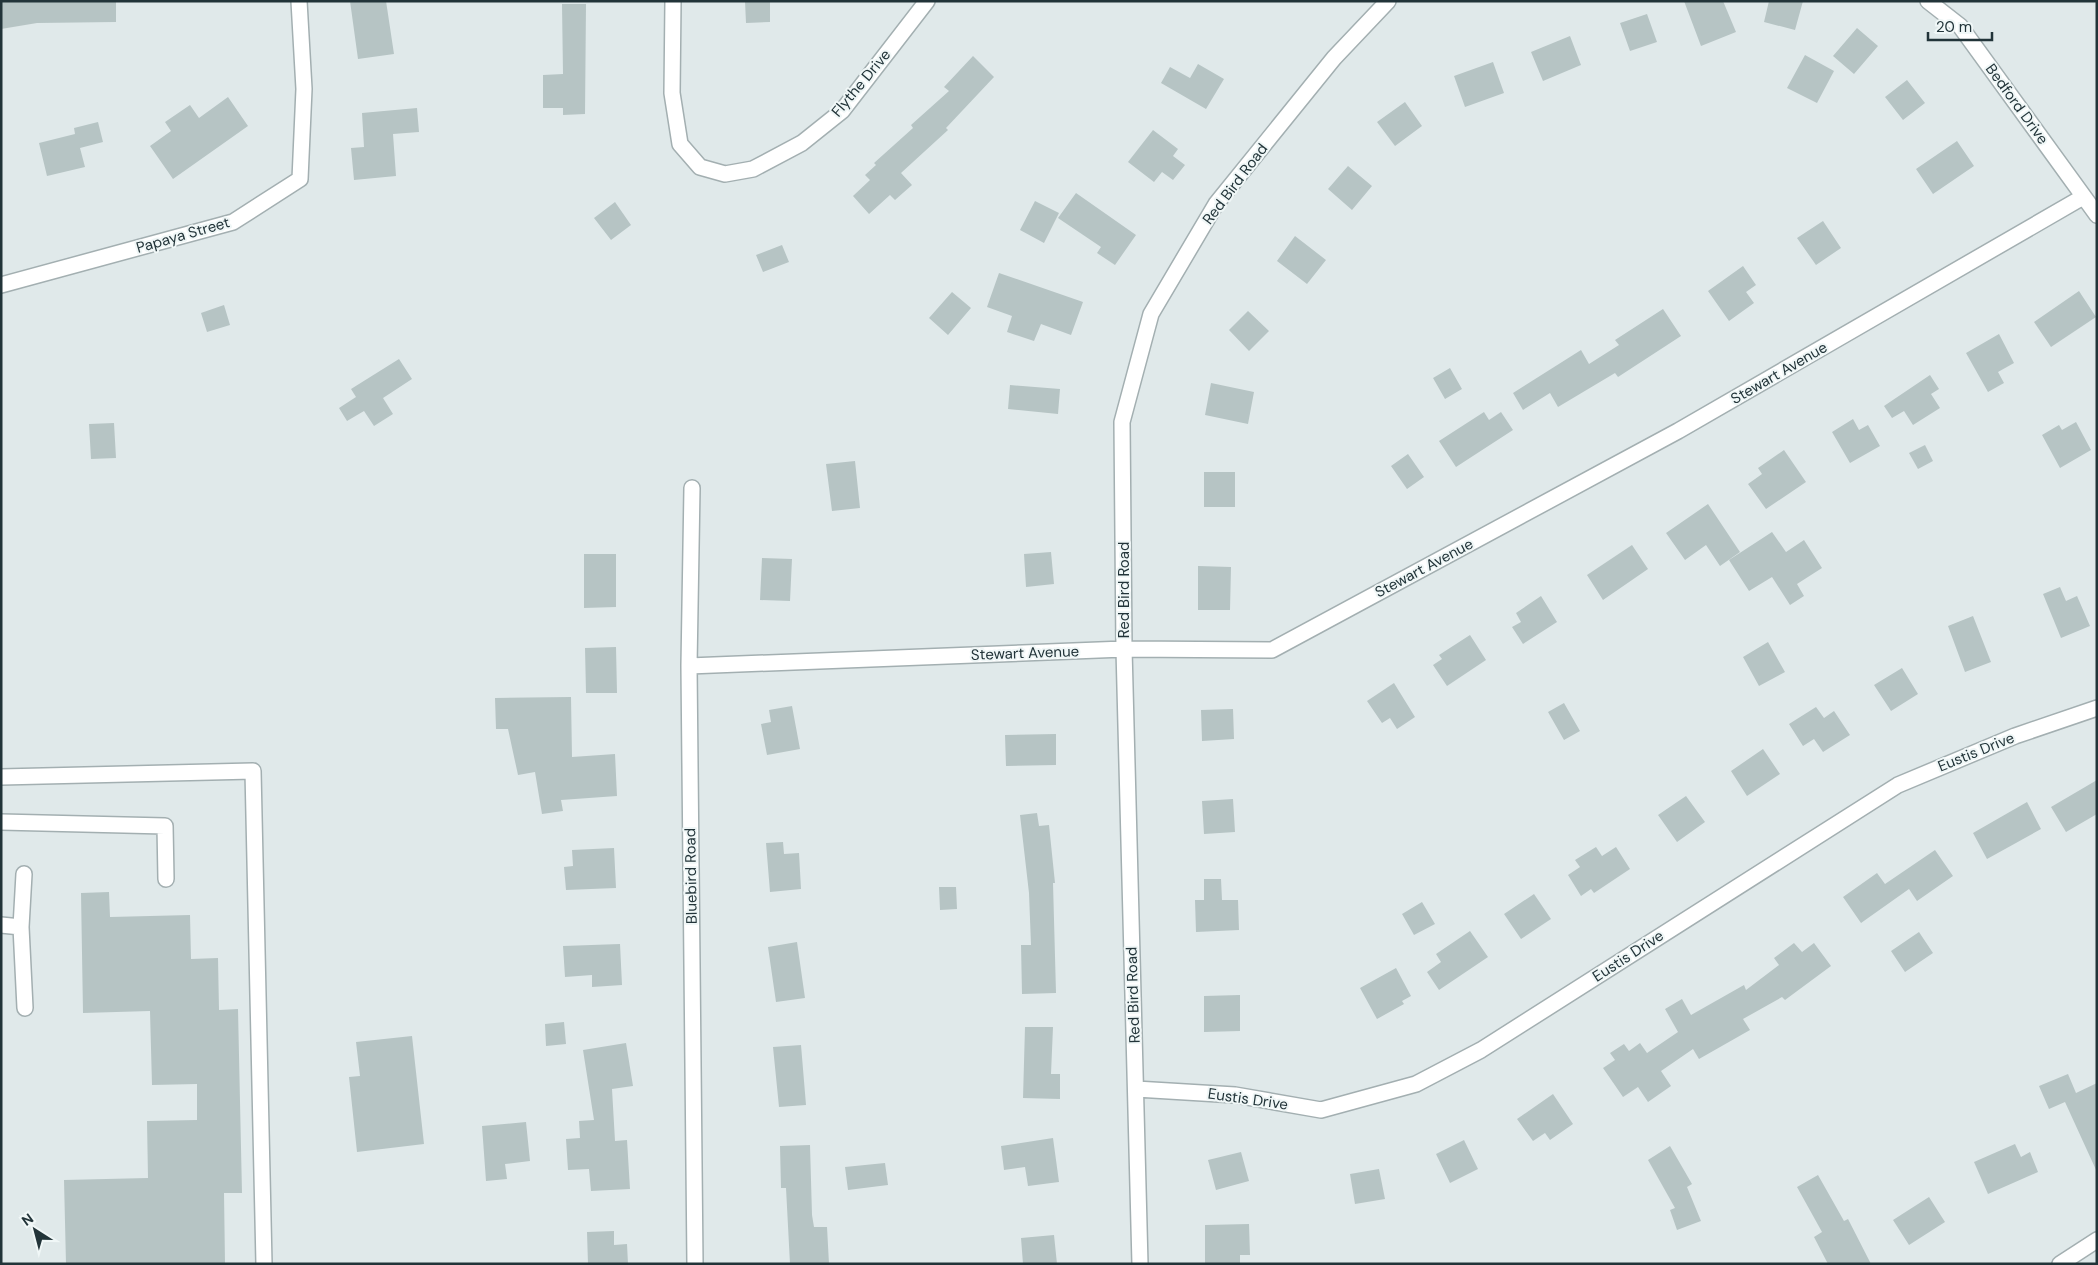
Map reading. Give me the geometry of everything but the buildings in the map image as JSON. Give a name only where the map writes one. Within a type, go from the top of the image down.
[{"type":"street","name":"Papaya Street","points":[[1,285],[233,222],[300,179],[304,89],[300,1]]},
{"type":"street","name":"Flythe Drive","points":[[672,1],[672,93],[680,144],[700,167],[724,174],[753,170],[802,143],[842,110],[927,1]]},
{"type":"street","name":"Red Bird Road","points":[[1140,1264],[1124,649],[1122,422],[1151,314],[1216,204],[1334,58],[1388,1]]},
{"type":"street","name":"Bedford Drive","points":[[1928,1],[1960,26],[2097,215]]},
{"type":"street","name":"Stewart Avenue","points":[[689,666],[1124,649],[1272,650],[1678,431],[2083,198]]},
{"type":"street","name":"Bluebird Road","points":[[692,488],[689,666],[696,1264]]},
{"type":"street","name":"Eustis Drive","points":[[1136,1089],[1235,1095],[1321,1110],[1416,1084],[1481,1050],[1898,785],[2015,736],[2097,708]]},
{"type":"street","points":[[1,776],[253,771],[264,1264]]},
{"type":"street","points":[[1,822],[165,826],[166,880]]},
{"type":"street","points":[[24,874],[21,927],[25,1008]]},
{"type":"street","points":[[1,925],[21,927]]},
{"type":"street","points":[[2060,1264],[2097,1240]]}]
